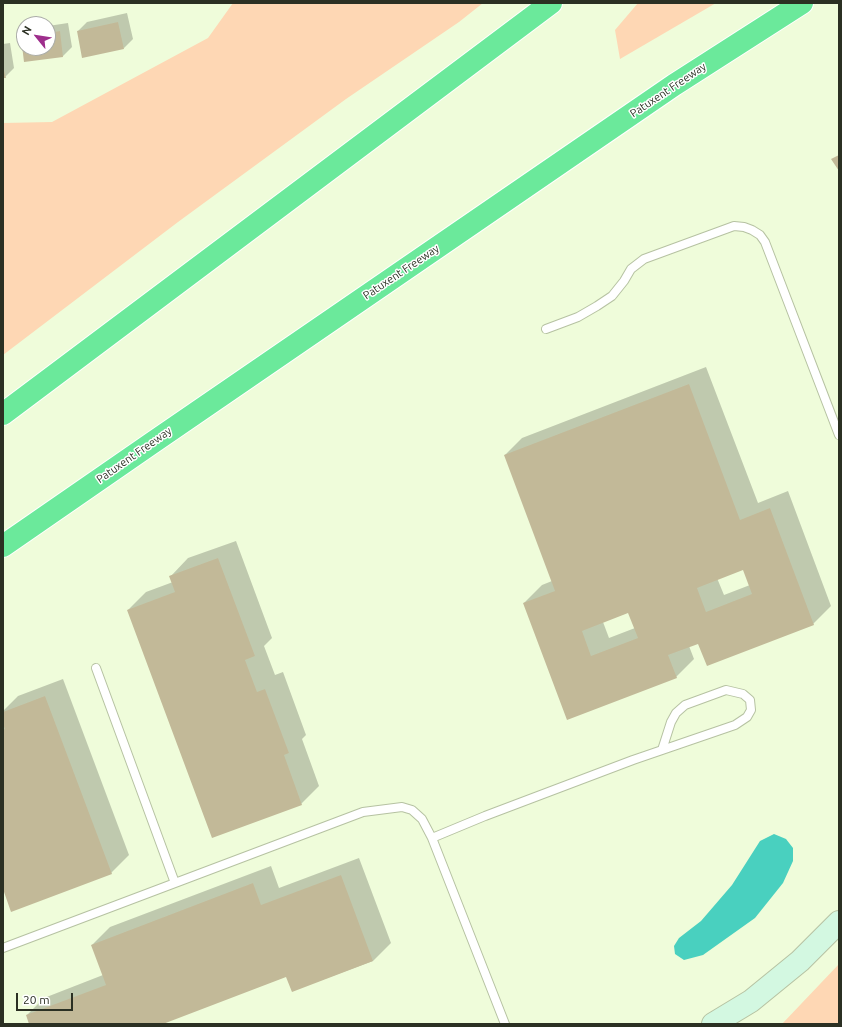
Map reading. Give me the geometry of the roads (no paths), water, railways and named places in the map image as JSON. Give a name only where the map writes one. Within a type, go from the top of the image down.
[{"type":"highway","points":[[3,414],[552,3]]},
{"type":"highway","name":"Patuxent Freeway","points":[[3,546],[661,94],[802,3]]},
{"type":"street","points":[[713,1024],[751,1000],[800,961],[839,922]]},
{"type":"lane","points":[[546,329],[578,317],[612,296],[631,269],[644,259],[734,226],[744,227],[760,234],[765,242],[839,435]]},
{"type":"lane","points":[[96,668],[175,883]]},
{"type":"lane","points":[[432,838],[507,807],[735,725],[747,717],[751,710],[750,700],[743,694],[726,690],[685,705],[676,713],[671,722],[662,750]]},
{"type":"lane","points":[[3,948],[363,812],[402,807],[412,810],[422,819],[432,838],[504,1024]]},
{"type":"water","points":[[774,834],[786,839],[793,848],[793,861],[783,883],[755,918],[703,955],[684,960],[675,954],[674,946],[679,938],[701,921],[732,885],[760,841]]}]
